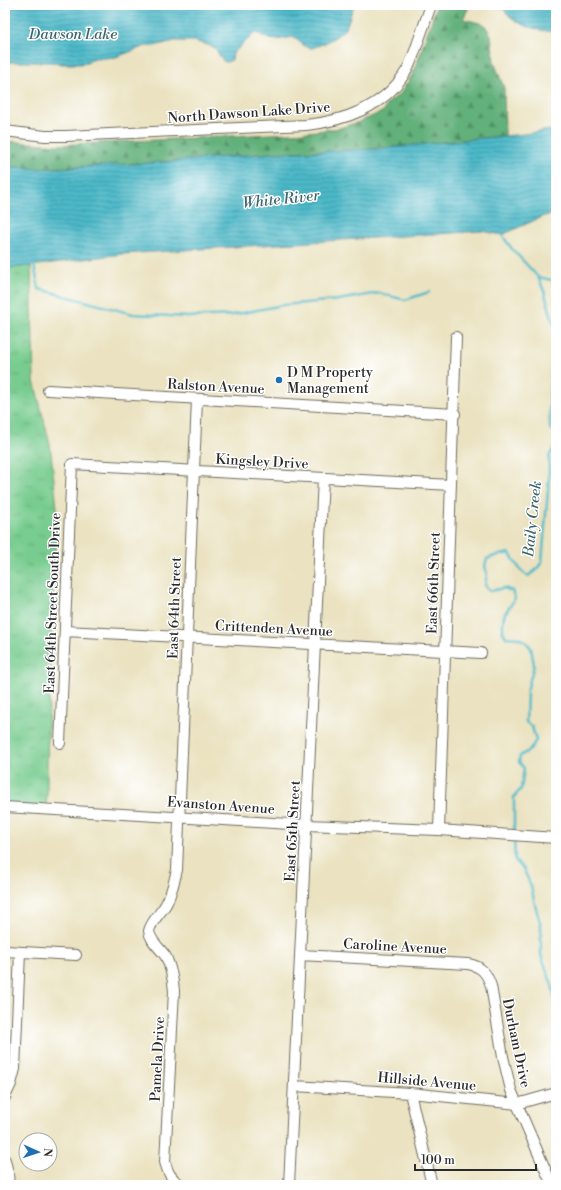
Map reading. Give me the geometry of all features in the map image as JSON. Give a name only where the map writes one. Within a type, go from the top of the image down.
[{"type":"street","name":"North Dawson Lake Drive","points":[[5,131],[45,136],[66,136],[306,125],[320,124],[341,119],[369,107],[383,98],[398,82],[408,68],[432,5]]},
{"type":"street","name":"East 66th Street","points":[[439,830],[444,651],[455,414],[456,337]]},
{"type":"street","name":"Ralston Avenue","points":[[48,390],[196,400],[455,414]]},
{"type":"street","name":"East 64th Street","points":[[149,935],[150,928],[166,903],[173,888],[177,870],[196,400]]},
{"type":"street","name":"Kingsley Drive","points":[[72,464],[451,485]]},
{"type":"street","name":"East 64th Street South Drive","points":[[60,743],[72,464]]},
{"type":"street","name":"East 65th Street","points":[[289,1185],[323,478]]},
{"type":"street","name":"Crittenden Avenue","points":[[65,631],[481,653]]},
{"type":"street","name":"Evanston Avenue","points":[[5,807],[179,816],[306,825],[439,830],[556,838]]},
{"type":"street","name":"Pamela Drive","points":[[149,935],[165,957],[174,982],[165,1162],[168,1173],[175,1182],[180,1185]]},
{"type":"street","points":[[5,951],[76,955]]},
{"type":"street","points":[[5,1097],[11,1084],[15,1069],[20,952]]},
{"type":"street","name":"Caroline Avenue","points":[[300,955],[470,964],[478,967],[485,973]]},
{"type":"street","name":"Durham Drive","points":[[485,973],[491,986],[502,1058],[507,1076],[517,1104],[552,1185]]},
{"type":"street","name":"Hillside Avenue","points":[[294,1086],[410,1093],[517,1104],[556,1093]]},
{"type":"street","points":[[410,1093],[432,1185]]},
{"type":"street","points":[[5,1160],[9,1185]]},
{"type":"green space","points":[[437,5],[470,5],[463,19],[484,24],[491,35],[494,62],[504,88],[505,136],[375,149],[274,153],[152,163],[39,169],[5,166],[5,141],[58,145],[308,132],[340,128],[359,122],[384,111],[387,104],[401,93],[414,72]]},
{"type":"green space","points":[[31,266],[34,381],[50,444],[58,517],[52,609],[47,797],[45,810],[5,807],[5,268]]},
{"type":"water","name":"Dawson Lake","points":[[5,5],[354,5],[346,28],[337,36],[312,48],[306,47],[293,37],[273,40],[255,33],[233,53],[232,60],[227,62],[223,61],[214,47],[194,41],[175,41],[154,46],[146,46],[116,57],[92,59],[87,63],[62,64],[55,62],[5,62]]},
{"type":"water","points":[[501,5],[556,5],[556,32],[532,28],[518,22],[505,12]]},
{"type":"water","name":"White River","points":[[556,129],[556,214],[544,216],[502,235],[482,231],[122,254],[5,268],[5,166],[39,169],[152,163],[274,153],[375,149],[524,134]]},
{"type":"waterway","name":"Baily Creek","points":[[502,235],[512,249],[538,277],[544,291],[556,331]]},
{"type":"waterway","points":[[34,265],[39,289],[133,314],[188,317],[232,315],[283,305],[338,300],[379,293],[405,300],[429,292]]},
{"type":"waterway","points":[[538,277],[556,281]]},
{"type":"waterway","name":"Baily Creek","points":[[556,354],[550,382],[550,428],[556,434]]},
{"type":"waterway","name":"Baily Creek","points":[[514,832],[514,797],[521,789],[524,768],[519,762],[520,756],[530,750],[536,740],[532,727],[526,722],[527,691],[534,665],[531,648],[526,642],[519,638],[506,637],[503,632],[504,616],[515,598],[512,591],[504,588],[490,591],[485,585],[487,574],[485,566],[487,559],[509,553],[520,569],[528,576],[536,570],[542,562],[549,478],[549,457],[556,444]]},
{"type":"waterway","name":"Baily Creek","points":[[514,839],[515,861],[523,868],[531,886],[541,925],[541,955],[552,985],[556,1005]]},
{"type":"place","name":"D M Property Management","points":[[279,380]]}]
